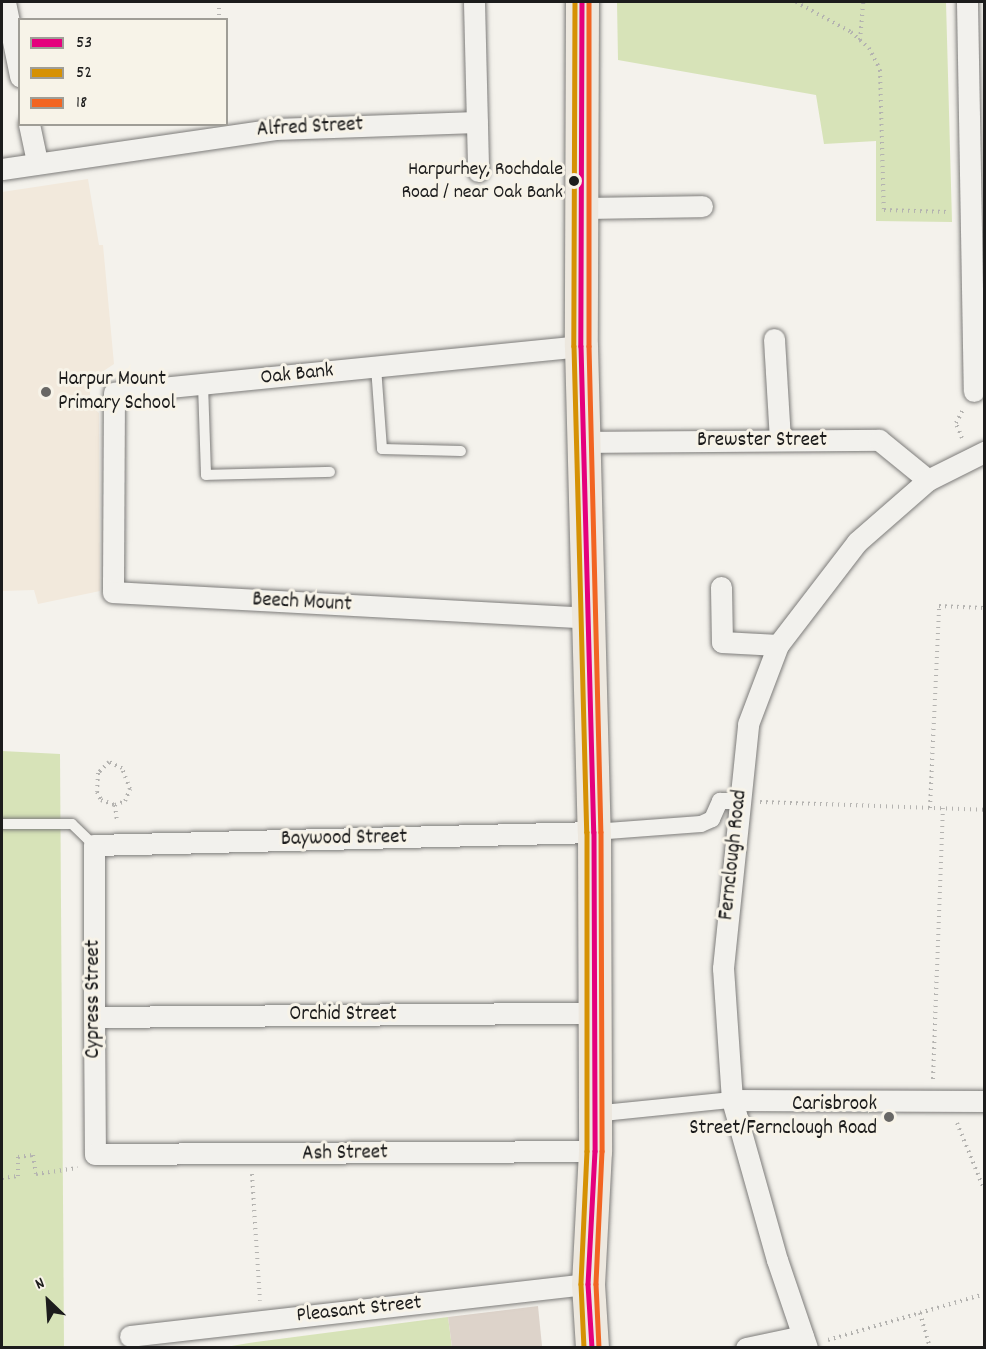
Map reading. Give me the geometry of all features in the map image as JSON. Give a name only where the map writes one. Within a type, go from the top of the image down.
[{"type":"main road","points":[[582,2],[579,208],[594,832],[592,1013],[595,1151],[588,1284],[592,1347]]},
{"type":"street","points":[[5,2],[18,66]]},
{"type":"street","points":[[474,2],[478,171]]},
{"type":"street","points":[[968,2],[976,54],[970,213],[974,391]]},
{"type":"street","name":"Alfred Street","points":[[2,169],[275,129],[477,122]]},
{"type":"street","points":[[29,126],[37,164]]},
{"type":"street","points":[[579,208],[702,206]]},
{"type":"street","points":[[774,339],[780,440]]},
{"type":"street","name":"Oak Bank","points":[[111,494],[114,393],[581,346]]},
{"type":"street","name":"Brewster Street","points":[[583,442],[879,440],[928,480]]},
{"type":"street","name":"Fernclough Road","points":[[806,1343],[732,1100],[723,968],[738,801],[748,724],[778,645],[857,542],[928,480],[977,455]]},
{"type":"street","name":"Beech Mount","points":[[111,494],[113,592],[589,618]]},
{"type":"street","points":[[721,587],[722,642],[778,645]]},
{"type":"street","points":[[594,832],[700,824],[712,819],[720,801],[738,801]]},
{"type":"street","name":"Baywood Street","points":[[94,845],[594,832]]},
{"type":"street","name":"Cypress Street","points":[[94,845],[95,1154]]},
{"type":"street","name":"Orchid Street","points":[[94,1017],[592,1013]]},
{"type":"street","points":[[593,1114],[732,1100],[984,1101]]},
{"type":"street","name":"Ash Street","points":[[95,1154],[251,1155],[595,1151]]},
{"type":"street","name":"Pleasant Street","points":[[130,1336],[588,1284]]},
{"type":"street","points":[[746,1347],[806,1343]]},
{"type":"lane","points":[[376,367],[382,449],[461,451]]},
{"type":"lane","points":[[203,384],[206,475],[330,472]]},
{"type":"lane","points":[[2,824],[72,824],[94,845]]},
{"type":"path","points":[[219,2],[219,18]]},
{"type":"path","points":[[796,2],[860,40],[869,48],[880,70],[884,210],[970,213]]},
{"type":"path","points":[[860,40],[863,2]]},
{"type":"path","points":[[974,391],[956,423],[977,455]]},
{"type":"path","points":[[930,808],[939,606],[984,608]]},
{"type":"path","points":[[109,762],[122,768],[130,789],[124,801],[115,805],[101,800],[97,792],[98,773],[109,762]]},
{"type":"path","points":[[738,801],[984,810]]},
{"type":"path","points":[[115,805],[119,844]]},
{"type":"path","points":[[943,808],[940,1101],[984,1189]]},
{"type":"path","points":[[2,1178],[18,1176],[18,1157],[33,1155],[36,1174],[88,1167],[95,1154]]},
{"type":"path","points":[[251,1155],[261,1321]]},
{"type":"path","points":[[806,1343],[984,1294]]},
{"type":"path","points":[[920,1313],[930,1347]]},
{"type":"shaded area","name":"Harpur Mount Primary School","points":[[88,179],[99,245],[103,245],[114,364],[90,380],[90,405],[99,413],[100,591],[38,604],[34,590],[2,591],[2,192]]},
{"type":"green space","points":[[617,2],[946,2],[952,222],[876,221],[876,141],[824,144],[816,95],[618,60]]},
{"type":"green space","points":[[2,751],[60,754],[64,1347],[2,1348]]},
{"type":"green space","points":[[448,1317],[452,1347],[220,1348],[249,1343]]},
{"type":"building","points":[[538,1306],[542,1346],[452,1347],[448,1317]]},
{"type":"transit line","name":"52","points":[[575,2],[574,346],[587,832],[587,1151],[581,1284],[584,1348]]},
{"type":"transit line","name":"53","points":[[582,2],[581,346],[594,832],[595,1151],[588,1284],[592,1348]]},
{"type":"transit line","name":"18","points":[[589,2],[589,346],[601,832],[602,1151],[596,1284],[599,1348]]},
{"type":"place","name":"Harpurhey, Rochdale Road / near Oak Bank","points":[[574,181]]},
{"type":"place","name":"Harpur Mount Primary School","points":[[46,392]]},
{"type":"place","name":"Carisbrook Street/Fernclough Road","points":[[889,1117]]}]
